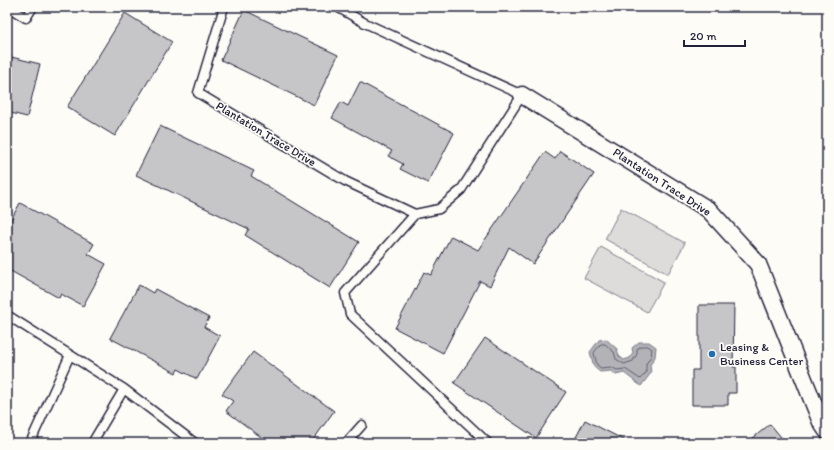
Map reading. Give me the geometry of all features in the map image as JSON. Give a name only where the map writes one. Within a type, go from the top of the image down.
[{"type":"street","name":"Plantation Trace Drive","points":[[522,95],[710,210],[758,264],[821,422],[827,431]]},
{"type":"lane","points":[[8,7],[26,18],[33,7]]},
{"type":"lane","name":"Plantation Trace Drive","points":[[224,7],[198,93],[345,180],[415,214]]},
{"type":"lane","name":"Plantation Trace Drive","points":[[337,7],[365,23],[522,95]]},
{"type":"lane","points":[[488,443],[350,314],[345,293],[415,214],[439,209],[461,190],[522,95]]},
{"type":"lane","points":[[7,315],[124,389],[195,443]]},
{"type":"lane","points":[[30,443],[70,355]]},
{"type":"lane","points":[[92,443],[124,389]]},
{"type":"lane","points":[[346,443],[362,425]]},
{"type":"shaded area","points":[[621,208],[685,243],[668,274],[605,239]]},
{"type":"shaded area","points":[[601,247],[664,282],[647,312],[584,278]]},
{"type":"water","points":[[606,339],[617,349],[619,356],[624,360],[630,358],[633,353],[632,348],[639,342],[649,342],[656,347],[655,357],[650,365],[651,373],[641,386],[624,373],[616,375],[611,371],[600,372],[594,367],[590,352],[599,340]]},
{"type":"building","points":[[244,10],[338,55],[314,105],[221,60]]},
{"type":"building","points":[[125,13],[172,42],[115,136],[67,107]]},
{"type":"building","points":[[7,56],[40,64],[27,117],[7,112]]},
{"type":"building","points":[[360,82],[454,133],[428,183],[400,169],[403,164],[388,156],[392,151],[332,118],[341,102],[348,106]]},
{"type":"building","points":[[160,126],[254,171],[251,176],[359,242],[330,288],[245,235],[249,229],[136,175]]},
{"type":"building","points":[[560,151],[594,174],[533,264],[509,247],[490,286],[480,281],[443,353],[395,328],[424,272],[431,275],[451,236],[478,250],[545,152],[555,159]]},
{"type":"building","points":[[20,203],[94,244],[88,254],[106,264],[83,306],[61,294],[59,298],[7,269],[7,227]]},
{"type":"building","points":[[139,285],[153,293],[155,289],[209,318],[204,327],[220,336],[197,379],[178,369],[176,373],[110,338]]},
{"type":"building","name":"Leasing & Business Center","points":[[699,305],[734,305],[733,367],[736,367],[736,393],[728,393],[728,405],[692,405],[692,370],[699,370]]},
{"type":"building","points":[[485,338],[566,392],[536,438],[454,383]]},
{"type":"building","points":[[253,352],[334,411],[311,443],[269,443],[226,411],[233,401],[222,394]]},
{"type":"building","points":[[585,420],[630,443],[573,443]]},
{"type":"building","points":[[770,424],[786,443],[747,443]]},
{"type":"place","name":"Leasing & Business Center","points":[[712,354]]}]
